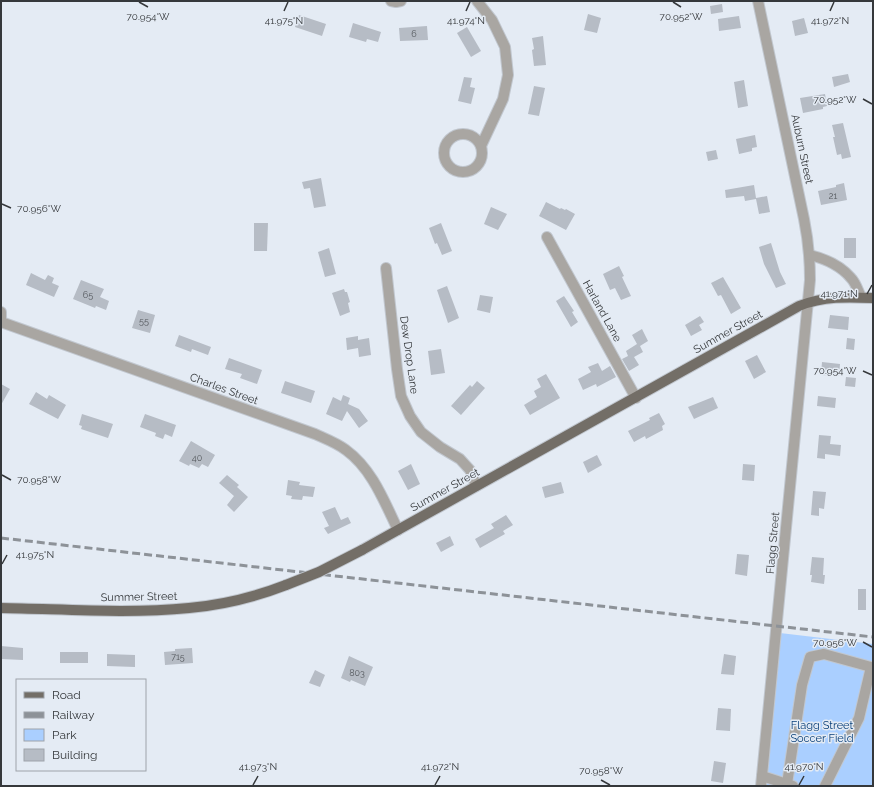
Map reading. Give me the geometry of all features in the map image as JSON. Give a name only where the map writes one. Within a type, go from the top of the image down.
[{"type":"main road","name":"Summer Street","points":[[1,608],[128,611],[176,609],[227,602],[286,586],[319,572],[362,550],[807,303],[828,298],[873,298]]},
{"type":"street","points":[[391,1],[401,1]]},
{"type":"street","points":[[477,1],[492,20],[505,47],[508,74],[503,99],[481,146]]},
{"type":"street","name":"Auburn Street","points":[[758,1],[804,218],[810,255],[810,280],[807,303]]},
{"type":"street","name":"Harland Lane","points":[[547,237],[636,398]]},
{"type":"street","points":[[810,255],[827,259],[842,269],[852,278],[861,298]]},
{"type":"street","name":"Dew Drop Lane","points":[[386,268],[401,396],[410,416],[421,432],[440,447],[460,459],[470,470],[476,486]]},
{"type":"street","name":"Flagg Street","points":[[762,781],[807,303]]},
{"type":"street","points":[[1,312],[1,319]]},
{"type":"street","name":"Charles Street","points":[[1,322],[315,434],[335,443],[350,453],[366,470],[376,484],[398,530]]},
{"type":"street","points":[[762,781],[790,785],[802,685],[810,657],[824,654],[871,667],[859,718],[825,786]]},
{"type":"green space","name":"Flagg Street Soccer Field","points":[[780,633],[873,644],[873,786],[766,786]]},
{"type":"building","points":[[722,4],[723,12],[711,14],[710,6]]},
{"type":"building","points":[[588,14],[601,18],[597,33],[584,30]]},
{"type":"building","points":[[299,15],[326,24],[322,36],[295,27]]},
{"type":"building","points":[[739,16],[741,28],[719,31],[718,19]]},
{"type":"building","points":[[804,18],[808,33],[795,36],[792,21]]},
{"type":"building","points":[[353,23],[381,32],[378,42],[367,39],[366,42],[349,37]]},
{"type":"building","points":[[427,26],[428,40],[400,41],[399,28]]},
{"type":"building","points":[[467,27],[481,51],[471,57],[457,33]]},
{"type":"building","points":[[543,36],[546,65],[534,66],[532,50],[534,49],[532,38]]},
{"type":"building","points":[[848,74],[850,82],[834,87],[832,77]]},
{"type":"building","points":[[464,77],[472,78],[470,87],[475,88],[471,104],[458,101]]},
{"type":"building","points":[[744,80],[748,106],[738,108],[734,82]]},
{"type":"building","points":[[534,86],[545,88],[539,116],[528,114]]},
{"type":"building","points":[[825,94],[827,106],[823,107],[823,109],[803,113],[800,98]]},
{"type":"building","points":[[843,123],[851,157],[842,159],[841,154],[837,155],[832,125]]},
{"type":"building","points":[[755,135],[757,147],[752,148],[752,151],[739,154],[736,139]]},
{"type":"building","points":[[716,150],[718,159],[708,161],[706,152]]},
{"type":"building","points":[[321,178],[326,206],[314,208],[310,188],[304,189],[302,182]]},
{"type":"building","points":[[844,183],[847,200],[821,205],[818,191],[836,187],[836,185]]},
{"type":"building","points":[[754,185],[756,198],[767,196],[770,212],[759,214],[756,199],[745,201],[744,196],[726,198],[725,190]]},
{"type":"building","points":[[546,202],[575,214],[566,230],[539,216]]},
{"type":"building","points":[[491,207],[507,214],[498,230],[484,224]]},
{"type":"building","points":[[254,223],[268,223],[267,251],[254,251]]},
{"type":"building","points":[[441,223],[452,251],[442,255],[437,243],[435,244],[429,228]]},
{"type":"building","points":[[844,238],[856,238],[856,258],[844,258]]},
{"type":"building","points":[[771,243],[780,272],[786,284],[776,288],[764,264],[759,247]]},
{"type":"building","points":[[329,248],[336,274],[325,277],[318,252]]},
{"type":"building","points":[[619,266],[624,276],[622,277],[631,296],[621,300],[615,288],[610,290],[603,274]]},
{"type":"building","points":[[31,273],[45,280],[48,275],[54,278],[52,283],[59,286],[54,297],[26,285]]},
{"type":"building","points":[[723,277],[741,308],[731,314],[721,295],[718,296],[711,283]]},
{"type":"building","points":[[81,280],[104,289],[100,297],[109,301],[106,310],[96,306],[95,308],[73,299]]},
{"type":"building","points":[[447,286],[459,318],[448,323],[437,290]]},
{"type":"building","points":[[344,289],[345,292],[347,292],[350,302],[348,303],[350,312],[340,316],[332,293]]},
{"type":"building","points":[[480,295],[493,297],[490,313],[477,310]]},
{"type":"building","points":[[564,296],[574,311],[572,312],[578,322],[571,327],[556,301]]},
{"type":"building","points":[[138,310],[155,315],[150,333],[132,328]]},
{"type":"building","points":[[830,315],[849,317],[848,330],[828,328]]},
{"type":"building","points":[[700,316],[704,322],[699,325],[702,330],[691,336],[685,325]]},
{"type":"building","points":[[642,329],[648,341],[640,346],[643,352],[634,357],[639,365],[629,371],[622,359],[628,356],[626,351],[637,344],[632,335]]},
{"type":"building","points":[[179,335],[211,347],[208,355],[192,349],[191,352],[175,346]]},
{"type":"building","points":[[358,336],[358,340],[369,338],[371,355],[359,357],[358,348],[347,350],[346,338]]},
{"type":"building","points":[[847,338],[855,339],[854,350],[846,349]]},
{"type":"building","points":[[441,349],[445,373],[431,375],[428,351]]},
{"type":"building","points":[[757,355],[766,372],[754,379],[745,361]]},
{"type":"building","points":[[229,358],[262,370],[257,384],[240,378],[242,374],[225,369]]},
{"type":"building","points":[[822,362],[840,364],[839,376],[821,375]]},
{"type":"building","points":[[598,363],[602,371],[610,366],[616,377],[597,387],[596,384],[583,390],[578,379],[591,372],[588,367]]},
{"type":"building","points":[[546,374],[560,398],[530,415],[524,405],[537,397],[534,391],[541,387],[537,379]]},
{"type":"building","points":[[846,377],[856,378],[855,387],[845,386]]},
{"type":"building","points":[[285,381],[315,391],[311,403],[281,393]]},
{"type":"building","points":[[477,381],[485,388],[461,415],[451,406],[470,385],[472,387]]},
{"type":"building","points":[[1,384],[10,389],[1,405]]},
{"type":"building","points":[[36,392],[47,399],[49,395],[66,405],[58,419],[29,404]]},
{"type":"building","points":[[343,395],[350,398],[348,404],[359,409],[368,421],[359,428],[347,411],[342,421],[326,414],[333,397],[341,401]]},
{"type":"building","points":[[818,396],[836,398],[835,408],[817,406]]},
{"type":"building","points":[[713,397],[718,408],[694,419],[688,407]]},
{"type":"building","points":[[659,413],[665,424],[662,426],[663,430],[646,439],[645,436],[634,442],[628,431],[650,420],[649,418]]},
{"type":"building","points":[[82,414],[113,424],[108,438],[81,429],[82,426],[79,425]]},
{"type":"building","points":[[145,414],[176,425],[172,437],[165,434],[163,439],[155,436],[156,433],[140,427]]},
{"type":"building","points":[[819,435],[831,436],[830,444],[841,445],[840,456],[825,454],[825,459],[817,458]]},
{"type":"building","points":[[191,441],[215,455],[208,467],[202,464],[199,468],[190,464],[189,466],[179,461]]},
{"type":"building","points":[[597,455],[602,465],[588,473],[583,462]]},
{"type":"building","points":[[411,464],[420,484],[408,490],[398,471]]},
{"type":"building","points":[[743,464],[755,465],[754,481],[742,480]]},
{"type":"building","points":[[227,475],[239,485],[237,487],[248,497],[234,512],[227,505],[234,496],[219,483]]},
{"type":"building","points":[[288,480],[300,482],[299,485],[315,487],[313,497],[303,496],[302,500],[291,499],[292,496],[286,495]]},
{"type":"building","points":[[561,482],[564,493],[545,498],[542,487]]},
{"type":"building","points":[[813,491],[826,492],[824,509],[819,508],[819,516],[811,515]]},
{"type":"building","points":[[335,507],[341,520],[348,517],[351,523],[328,534],[324,528],[329,526],[322,512]]},
{"type":"building","points":[[506,515],[513,525],[503,531],[505,534],[480,548],[475,539],[494,528],[491,524]]},
{"type":"building","points":[[450,536],[454,545],[441,552],[436,543]]},
{"type":"building","points":[[737,554],[749,555],[747,576],[735,574]]},
{"type":"building","points":[[812,557],[824,558],[824,584],[811,582],[812,575],[810,575]]},
{"type":"building","points":[[858,589],[866,589],[866,610],[858,610]]},
{"type":"building","points":[[1,646],[23,648],[23,660],[1,659]]},
{"type":"building","points":[[192,648],[193,663],[165,665],[164,652],[175,651],[175,649]]},
{"type":"building","points":[[60,652],[88,652],[88,663],[60,663]]},
{"type":"building","points":[[107,654],[135,655],[135,667],[107,666]]},
{"type":"building","points":[[724,654],[736,656],[734,675],[721,674]]},
{"type":"building","points":[[349,656],[373,667],[365,686],[351,680],[350,682],[341,678]]},
{"type":"building","points":[[315,670],[325,675],[320,687],[309,683]]},
{"type":"building","points":[[718,708],[731,709],[730,731],[716,730]]},
{"type":"building","points":[[714,761],[726,763],[723,783],[711,781]]},
{"type":"railway","points":[[1,538],[873,637]]}]
